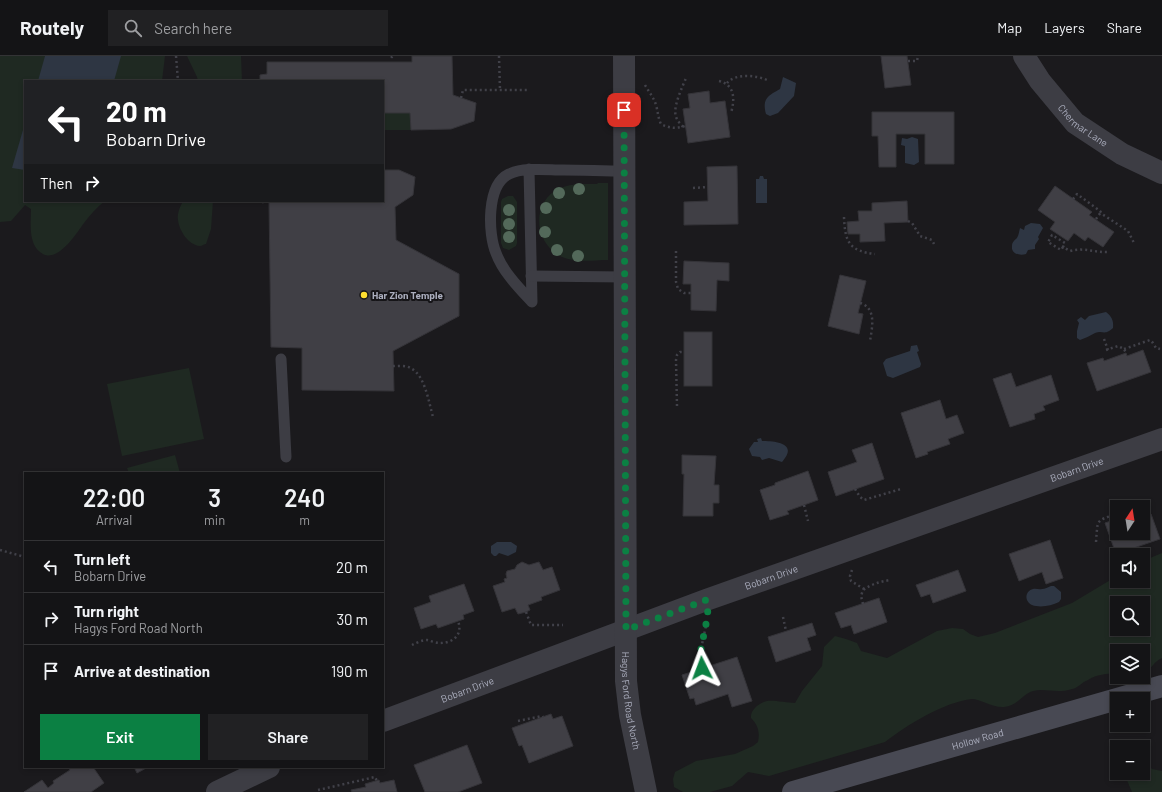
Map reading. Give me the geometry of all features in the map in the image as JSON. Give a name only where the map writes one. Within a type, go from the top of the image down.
[{"type":"main road","name":"Hollow Road","points":[[792,792],[1162,686]]},
{"type":"street","name":"Hagys Ford Road North","points":[[624,56],[626,681],[630,715],[646,792]]},
{"type":"street","name":"Chermar Lane","points":[[1024,56],[1044,87],[1075,123],[1122,154],[1162,173]]},
{"type":"street","name":"Bobarn Drive","points":[[384,721],[706,600],[1162,439]]},
{"type":"street","points":[[217,792],[268,768]]},
{"type":"lane","points":[[529,169],[532,302],[509,276],[496,253],[490,224],[493,194],[499,183],[508,174],[529,169],[624,171]]},
{"type":"lane","points":[[531,276],[625,277]]},
{"type":"lane","points":[[281,359],[286,457]]},
{"type":"path","points":[[176,56],[178,80]]},
{"type":"path","points":[[500,56],[500,90]]},
{"type":"path","points":[[908,61],[917,62],[918,56]]},
{"type":"path","points":[[727,83],[730,79],[736,77],[761,77],[769,81]]},
{"type":"path","points":[[644,84],[654,100],[661,124],[668,128],[685,127],[675,115],[676,105],[686,78]]},
{"type":"path","points":[[719,81],[727,83],[731,88],[733,96],[731,113]]},
{"type":"path","points":[[461,98],[463,90],[528,90]]},
{"type":"path","points":[[693,188],[707,187]]},
{"type":"path","points":[[1073,199],[1077,194],[1128,231],[1134,243]]},
{"type":"path","points":[[1096,219],[1101,212]]},
{"type":"path","points":[[844,217],[845,234],[851,245],[863,252],[875,254]]},
{"type":"path","points":[[908,221],[912,223],[920,236],[932,240],[934,244]]},
{"type":"path","points":[[1052,235],[1065,243],[1063,247],[1061,250],[1048,242],[1052,235]]},
{"type":"path","points":[[1063,247],[1070,251],[1089,249],[1100,252],[1110,252]]},
{"type":"path","points":[[676,251],[676,282],[678,290],[680,292],[691,293]]},
{"type":"path","points":[[860,303],[868,307],[871,313],[872,321],[870,341]]},
{"type":"path","points":[[1104,339],[1107,350],[1118,346],[1124,349],[1126,354]]},
{"type":"path","points":[[1124,349],[1150,340],[1156,348],[1160,349]]},
{"type":"path","points":[[677,406],[676,360],[677,355],[680,352],[684,352]]},
{"type":"path","points":[[393,366],[407,366],[418,374],[424,384],[433,417]]},
{"type":"path","points":[[855,489],[864,500],[900,489]]},
{"type":"path","points":[[804,505],[808,521]]},
{"type":"path","points":[[1096,542],[1098,523],[1101,519],[1110,516]]},
{"type":"path","points":[[0,550],[24,557]]},
{"type":"path","points":[[850,550],[853,563],[850,576],[851,581],[864,589]]},
{"type":"path","points":[[863,604],[861,596],[864,589],[869,585],[890,580]]},
{"type":"path","points":[[702,668],[701,649],[708,614],[706,600]]},
{"type":"path","points":[[526,612],[531,625],[563,625]]},
{"type":"path","points":[[783,617],[786,631]]},
{"type":"path","points":[[412,645],[426,640],[440,643],[452,641],[460,632],[458,621]]},
{"type":"path","points":[[518,721],[543,717]]},
{"type":"path","points":[[318,790],[376,777],[376,781]]},
{"type":"shaded area","points":[[0,56],[165,56],[162,80],[24,80],[24,202],[104,202],[91,214],[71,241],[59,252],[52,255],[46,255],[36,248],[31,232],[31,209],[25,205],[11,221],[0,222]]},
{"type":"shaded area","points":[[187,56],[241,56],[242,80],[198,80]]},
{"type":"shaded area","points":[[384,113],[410,113],[411,130],[384,130]]},
{"type":"shaded area","points":[[608,183],[608,260],[579,261],[562,257],[553,251],[546,243],[541,233],[539,223],[540,213],[544,203],[550,194],[565,186]]},
{"type":"shaded area","points":[[508,196],[513,196],[517,202],[517,243],[516,246],[509,250],[503,248],[501,243],[501,202],[502,199]]},
{"type":"shaded area","points":[[183,202],[213,202],[211,229],[206,244],[200,246],[188,240],[182,232],[179,224],[179,210]]},
{"type":"shaded area","points":[[189,368],[204,439],[122,456],[107,384]]},
{"type":"shaded area","points":[[175,455],[180,472],[129,472],[127,468]]},
{"type":"shaded area","points":[[1162,553],[1162,658],[1150,668],[1150,644],[1110,644],[1110,674],[1095,677],[1074,688],[1061,691],[1033,691],[1026,694],[1017,702],[1004,707],[995,706],[975,699],[961,701],[926,715],[885,742],[769,776],[748,772],[732,786],[710,792],[683,792],[674,787],[673,779],[675,772],[696,761],[735,754],[753,746],[758,742],[758,729],[751,718],[752,712],[758,705],[767,701],[795,703],[802,691],[822,666],[824,647],[835,636],[857,643],[861,651],[887,658],[937,631],[952,628],[963,629],[978,637],[995,633],[1072,603],[1110,580],[1110,588],[1150,588],[1150,558]]},
{"type":"shaded area","points":[[1150,767],[1152,769],[1162,771],[1162,792],[1132,792],[1127,780],[1150,780]]},
{"type":"water","points":[[45,56],[121,56],[114,80],[38,80]]},
{"type":"water","points":[[783,77],[796,83],[794,96],[778,113],[770,116],[766,114],[765,109],[767,98],[780,89]]},
{"type":"water","points":[[24,126],[24,170],[12,168]]},
{"type":"water","points":[[912,137],[918,139],[919,162],[914,165],[905,163],[905,146],[901,145],[902,138],[907,139]]},
{"type":"water","points":[[760,176],[767,179],[767,203],[756,203],[756,179],[759,179]]},
{"type":"water","points":[[1031,223],[1040,224],[1043,228],[1038,237],[1039,239],[1035,245],[1035,249],[1028,250],[1026,254],[1021,255],[1014,253],[1012,243],[1018,237],[1020,228],[1024,230],[1025,226]]},
{"type":"water","points":[[1106,312],[1112,318],[1113,328],[1108,332],[1098,332],[1080,340],[1077,338],[1079,323],[1077,320],[1081,317],[1085,320],[1089,316]]},
{"type":"water","points":[[917,345],[919,351],[917,352],[921,364],[920,367],[893,378],[887,376],[883,363],[886,359],[910,351],[911,346]]},
{"type":"water","points":[[761,438],[762,441],[779,443],[787,447],[787,456],[782,462],[769,458],[762,460],[760,457],[752,456],[749,449],[754,442],[758,442],[757,439]]},
{"type":"water","points":[[497,542],[511,542],[517,546],[516,552],[508,556],[499,553],[494,556],[491,553],[491,546]]},
{"type":"water","points":[[1054,586],[1061,592],[1061,599],[1059,602],[1042,606],[1032,605],[1029,603],[1026,596],[1030,590],[1043,589]]},
{"type":"building","points":[[412,56],[452,56],[453,95],[476,103],[474,121],[451,129],[411,130],[410,113],[384,113],[384,80],[260,80],[260,75],[267,74],[267,62],[412,62]]},
{"type":"building","points":[[881,56],[907,56],[911,85],[885,88]]},
{"type":"building","points":[[709,91],[710,103],[725,101],[730,137],[688,143],[683,109],[690,108],[688,94]]},
{"type":"building","points":[[872,112],[954,112],[954,164],[925,164],[925,134],[896,134],[896,167],[879,167],[878,136],[872,136]]},
{"type":"building","points":[[737,166],[738,224],[684,225],[684,202],[708,201],[707,167]]},
{"type":"building","name":"Har Zion Temple","points":[[384,170],[399,170],[415,177],[413,195],[395,207],[396,240],[459,274],[459,316],[393,351],[394,391],[302,390],[302,348],[271,347],[269,202],[384,202]]},
{"type":"building","points":[[1055,186],[1092,212],[1089,215],[1114,232],[1103,247],[1088,237],[1085,241],[1074,233],[1068,241],[1050,229],[1055,222],[1038,210]]},
{"type":"building","points":[[907,201],[908,222],[884,223],[885,241],[860,242],[860,234],[848,234],[847,222],[859,221],[858,211],[872,211],[872,203]]},
{"type":"building","points":[[684,261],[729,263],[729,281],[717,280],[716,311],[691,310],[691,284],[683,284]]},
{"type":"building","points":[[840,275],[866,281],[858,313],[863,314],[859,334],[828,326]]},
{"type":"building","points":[[684,332],[712,332],[712,386],[684,386]]},
{"type":"building","points":[[1143,350],[1151,372],[1097,391],[1087,363],[1103,358],[1104,361],[1126,353],[1127,356]]},
{"type":"building","points":[[1011,373],[1016,387],[1051,375],[1059,400],[1043,406],[1045,410],[1034,414],[1035,419],[1010,427],[993,379]]},
{"type":"building","points":[[940,400],[946,419],[957,415],[964,433],[948,439],[950,444],[927,452],[928,454],[916,458],[901,413]]},
{"type":"building","points":[[872,443],[884,479],[836,496],[828,472],[857,462],[852,450]]},
{"type":"building","points":[[682,455],[716,456],[714,485],[719,485],[719,503],[713,503],[713,516],[683,516],[684,474],[682,474]]},
{"type":"building","points":[[808,471],[818,500],[787,511],[789,514],[770,520],[760,490]]},
{"type":"building","points":[[1150,514],[1160,539],[1134,548],[1114,548],[1111,540],[1150,540]]},
{"type":"building","points":[[1110,521],[1110,537],[1105,523]]},
{"type":"building","points":[[1050,540],[1063,578],[1046,584],[1042,572],[1019,581],[1009,554]]},
{"type":"building","points":[[522,562],[529,565],[539,562],[543,570],[552,567],[560,590],[541,597],[542,600],[528,605],[530,610],[526,612],[518,614],[515,608],[502,612],[493,586],[505,582],[504,579],[507,578],[507,571],[515,569],[517,565]]},
{"type":"building","points":[[958,570],[966,591],[933,603],[930,594],[921,597],[916,585]]},
{"type":"building","points":[[464,584],[474,611],[463,615],[464,619],[438,628],[436,624],[421,629],[414,608],[431,602],[429,596]]},
{"type":"building","points":[[879,598],[887,622],[854,634],[851,625],[841,628],[835,613]]},
{"type":"building","points":[[812,623],[816,635],[807,638],[811,650],[776,662],[768,637]]},
{"type":"building","points":[[737,657],[752,701],[732,707],[728,694],[696,705],[694,698],[690,699],[682,675]]},
{"type":"building","points":[[551,714],[553,719],[562,716],[573,746],[529,763],[522,745],[519,746],[512,728]]},
{"type":"building","points":[[467,745],[482,783],[458,792],[425,792],[414,765]]},
{"type":"building","points":[[69,768],[94,768],[104,783],[91,792],[24,792],[42,780],[48,788],[54,783],[53,781],[70,770]]},
{"type":"building","points":[[134,768],[146,768],[137,773]]},
{"type":"building","points":[[379,780],[380,783],[394,780],[397,792],[352,792],[351,790],[366,787],[365,784]]},
{"type":"place","name":"Har Zion Temple","points":[[364,295]]},
{"type":"route","points":[[624,110],[626,630],[706,600],[708,614],[701,649],[702,668]]}]
